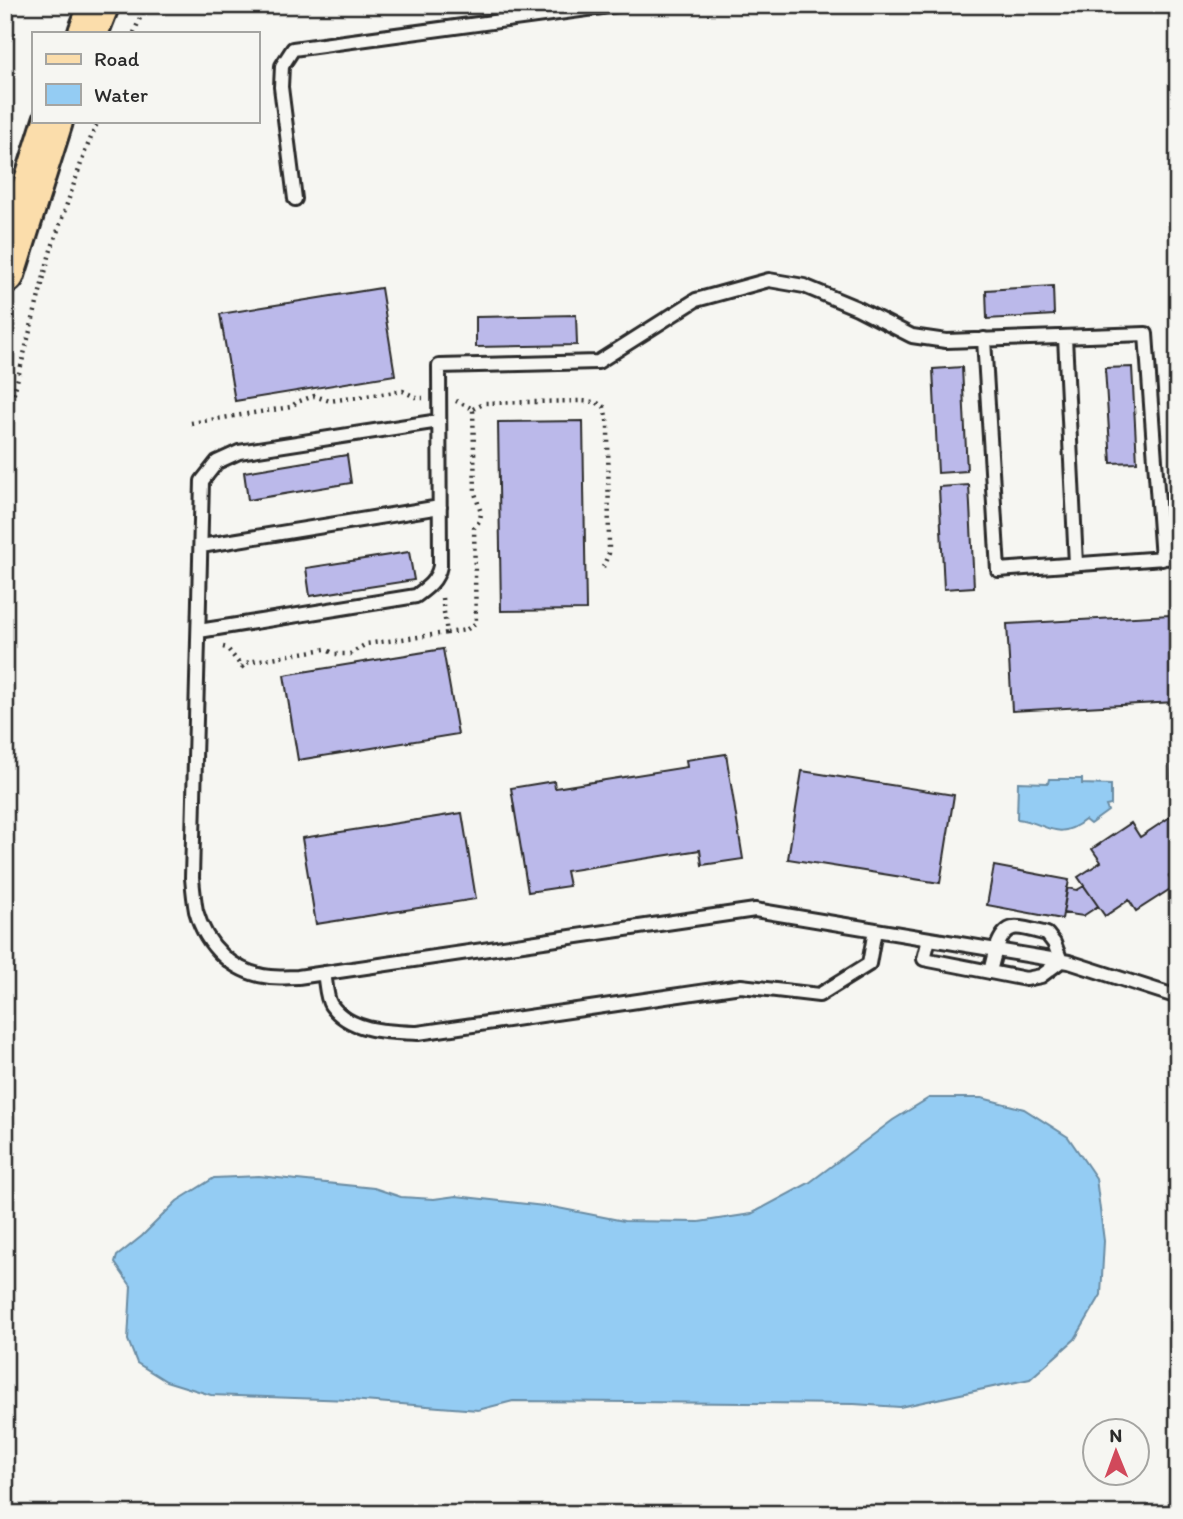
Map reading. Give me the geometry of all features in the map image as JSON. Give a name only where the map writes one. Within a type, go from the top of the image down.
[{"type":"main road","points":[[88,32],[99,5]]},
{"type":"main road","points":[[5,274],[53,122]]},
{"type":"lane","points":[[510,5],[522,18]]},
{"type":"lane","points":[[295,199],[281,87],[282,66],[293,49],[617,5]]},
{"type":"lane","points":[[199,636],[416,596],[430,586],[438,576],[440,566],[439,366],[598,362],[696,300],[769,280],[804,286],[857,308],[912,336],[946,341],[1146,334],[1162,559]]},
{"type":"lane","points":[[1065,337],[1076,564]]},
{"type":"lane","points":[[984,340],[999,570],[1178,558]]},
{"type":"lane","points":[[439,421],[239,452],[217,462],[202,481],[192,878],[196,910],[204,932],[215,948],[232,964],[250,973],[270,977],[298,977],[755,910],[1061,961],[1178,997]]},
{"type":"lane","points":[[201,546],[440,507]]},
{"type":"lane","points":[[990,972],[995,950],[1005,932],[1013,928],[1047,934],[1055,943],[1061,961]]},
{"type":"lane","points":[[324,973],[329,1004],[348,1021],[381,1032],[418,1033],[741,986],[819,995],[869,964],[875,930]]},
{"type":"lane","points":[[929,939],[924,959],[1026,979],[1041,976],[1061,961]]},
{"type":"path","points":[[134,32],[145,5]]},
{"type":"path","points":[[5,428],[51,253],[98,122]]},
{"type":"path","points":[[191,424],[291,407],[297,402],[314,397],[330,401],[403,391],[417,398],[456,401],[473,408],[485,403],[596,402],[604,407],[608,425],[608,552],[603,567]]},
{"type":"path","points":[[199,636],[227,648],[242,667],[254,661],[325,649],[335,654],[350,654],[366,644],[466,630],[476,623],[474,528],[481,513],[475,494],[473,408]]},
{"type":"path","points":[[438,576],[447,633]]},
{"type":"water","points":[[1049,779],[1082,779],[1082,784],[1111,785],[1111,805],[1106,806],[1108,811],[1090,824],[1085,820],[1066,830],[1058,831],[1017,819],[1018,782],[1048,783]]},
{"type":"water","points":[[929,1098],[982,1098],[1024,1109],[1068,1137],[1096,1178],[1104,1241],[1101,1295],[1075,1339],[1030,1379],[900,1407],[854,1404],[513,1401],[478,1410],[350,1400],[211,1395],[166,1381],[137,1363],[128,1340],[131,1286],[115,1263],[117,1256],[142,1236],[177,1201],[214,1178],[259,1176],[374,1188],[401,1197],[434,1199],[456,1196],[553,1207],[624,1221],[699,1222],[751,1214],[809,1183],[893,1120]]},
{"type":"building","points":[[1053,286],[1054,315],[987,319],[986,290]]},
{"type":"building","points":[[381,288],[395,375],[235,401],[220,314]]},
{"type":"building","points":[[576,315],[577,345],[476,347],[476,317]]},
{"type":"building","points":[[962,367],[967,471],[938,473],[933,369]]},
{"type":"building","points":[[1132,367],[1137,462],[1111,463],[1105,368]]},
{"type":"building","points":[[583,421],[586,610],[501,611],[498,422]]},
{"type":"building","points":[[347,455],[351,483],[248,500],[244,472]]},
{"type":"building","points":[[969,485],[974,587],[944,589],[939,487]]},
{"type":"building","points":[[409,552],[414,580],[310,596],[306,568]]},
{"type":"building","points":[[1170,615],[1175,702],[1012,711],[1007,624]]},
{"type":"building","points":[[443,649],[458,734],[298,760],[284,675]]},
{"type":"building","points":[[1172,736],[1178,736],[1178,871],[1169,876],[1175,886],[1136,911],[1129,900],[1105,916],[1078,877],[1101,862],[1092,849],[1131,823],[1140,837],[1176,813],[1176,807],[1171,807]]},
{"type":"building","points":[[726,754],[743,859],[702,865],[700,850],[566,871],[569,886],[528,892],[511,788],[554,781],[555,788],[687,767],[686,760]]},
{"type":"building","points":[[802,771],[954,795],[940,883],[788,859]]},
{"type":"building","points":[[462,813],[476,899],[316,924],[302,838]]},
{"type":"building","points":[[994,866],[1069,880],[1062,919],[987,905]]},
{"type":"building","points":[[1084,886],[1098,906],[1083,916],[1063,913],[1067,888],[1077,890]]}]
